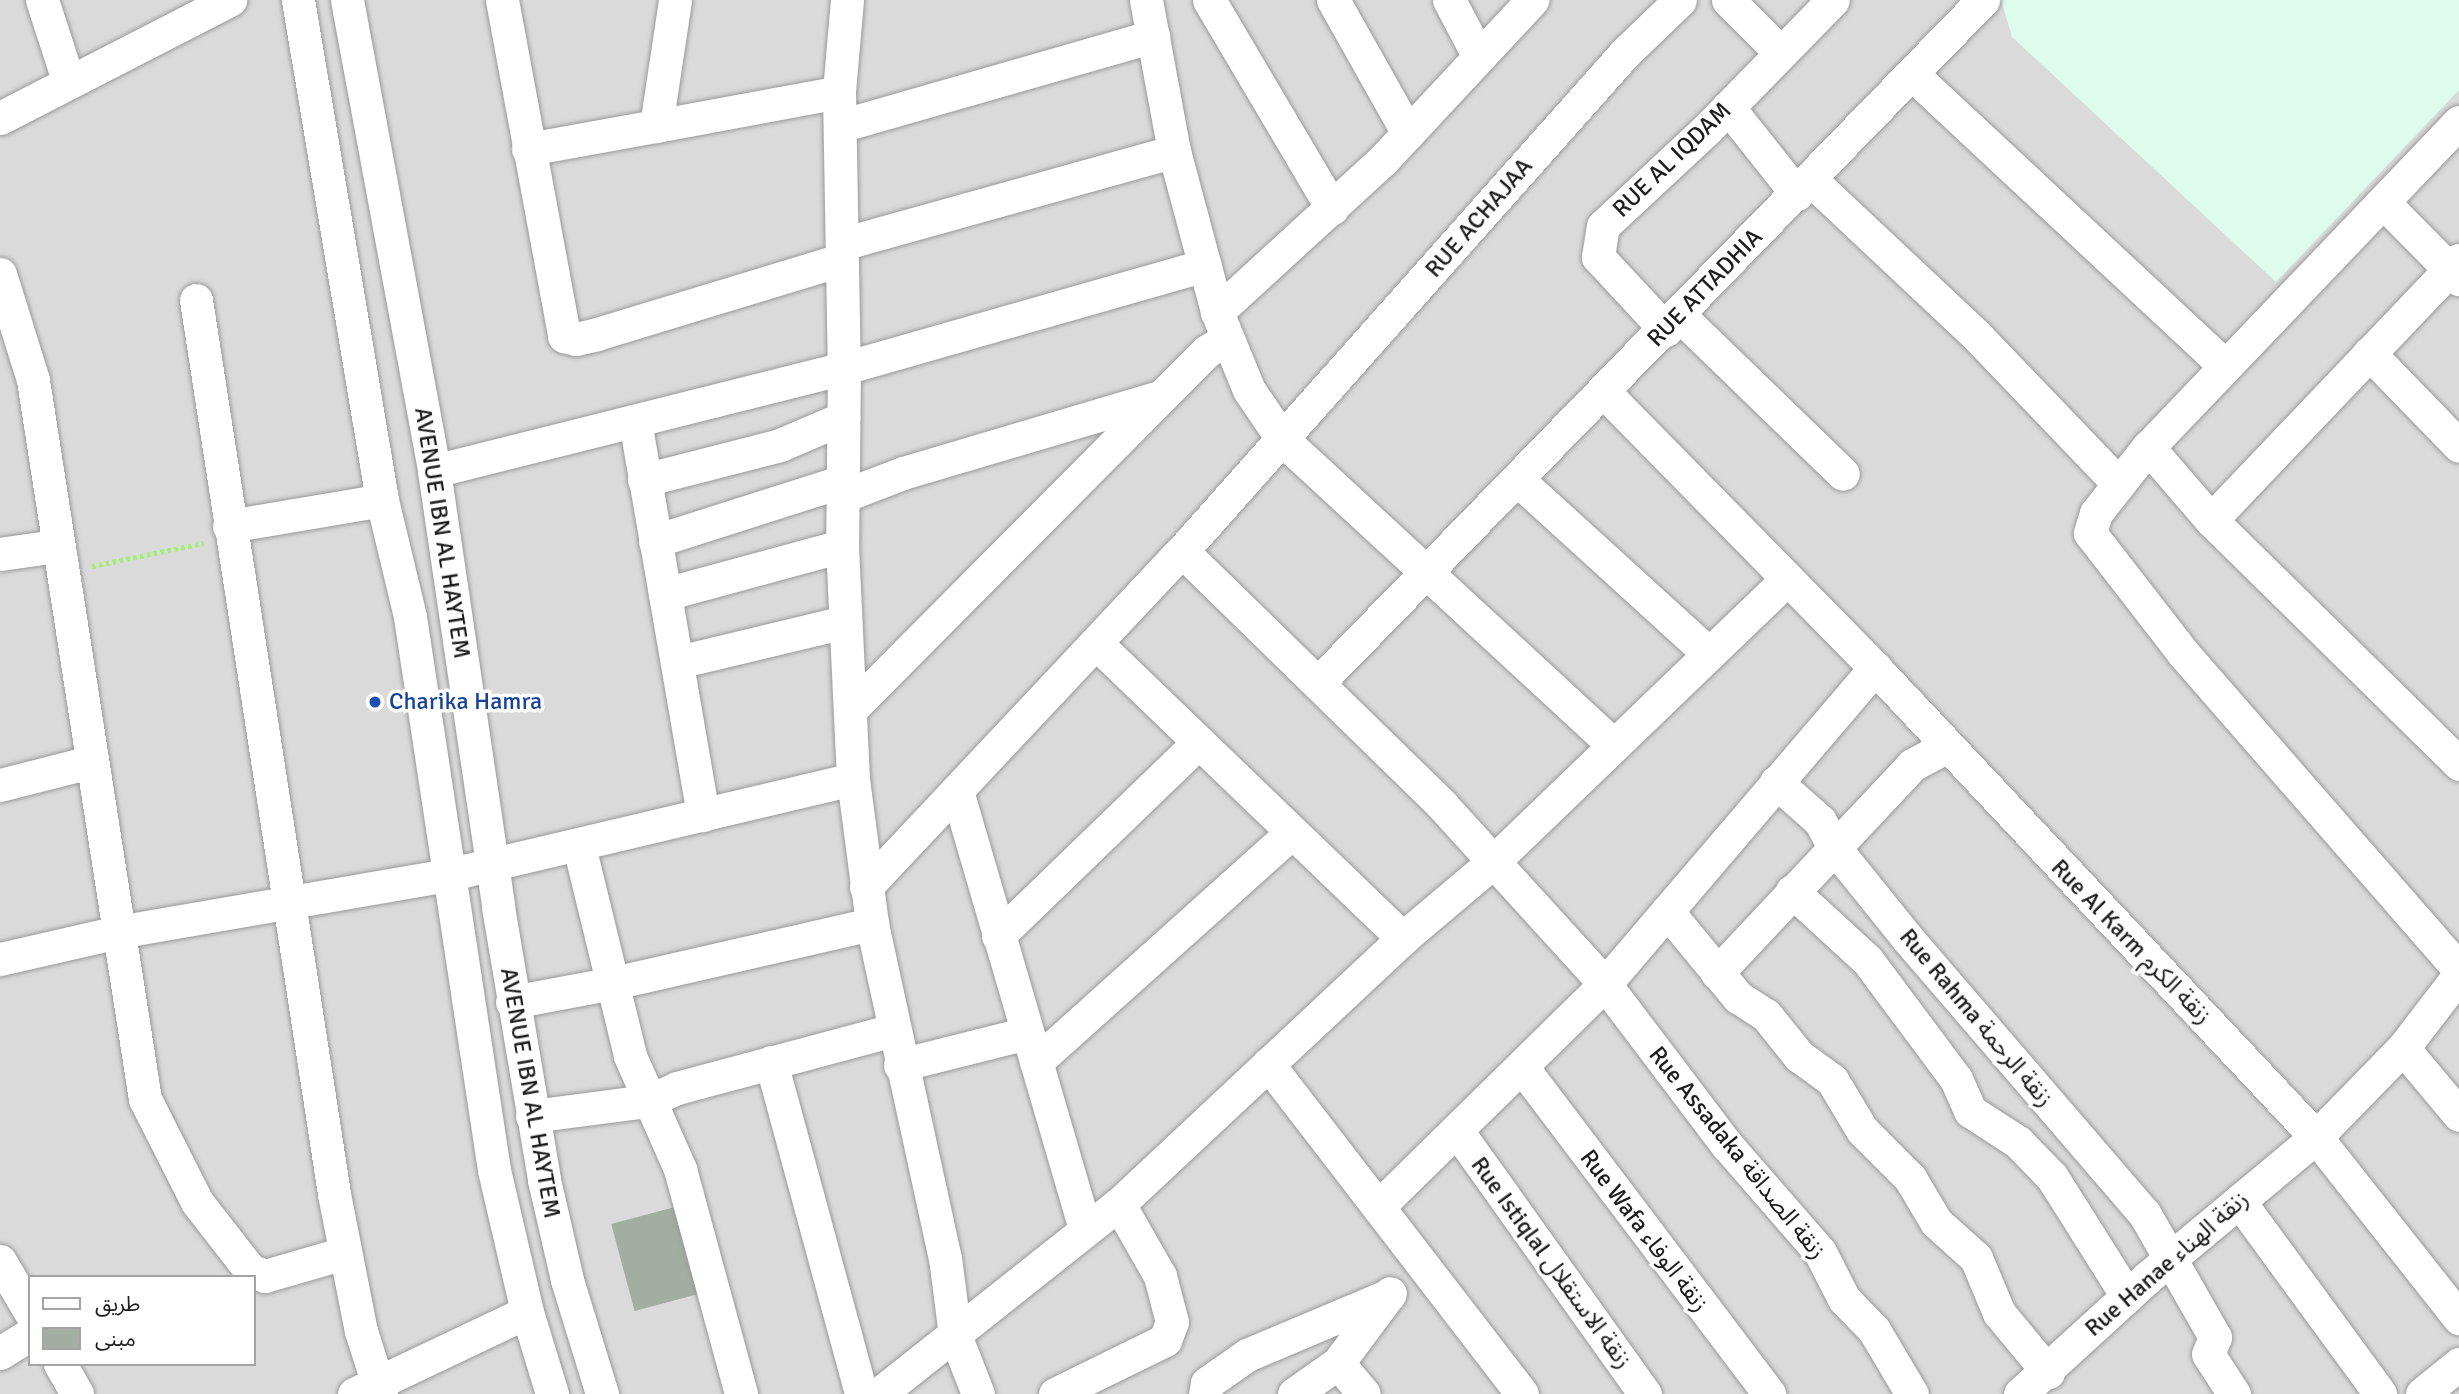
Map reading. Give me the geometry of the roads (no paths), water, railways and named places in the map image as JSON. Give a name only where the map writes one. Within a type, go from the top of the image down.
[{"type":"street","points":[[42,0],[68,80]]},
{"type":"street","points":[[0,118],[68,80],[230,0]]},
{"type":"street","name":"AVENUE IBN AL HAYTEM","points":[[298,0],[382,499],[410,617],[447,875],[494,1170],[527,1312],[552,1394]]},
{"type":"street","name":"AVENUE IBN AL HAYTEM","points":[[347,0],[434,471],[512,1002],[532,1116],[564,1267],[603,1394]]},
{"type":"street","points":[[502,0],[559,329],[569,339],[1174,151]]},
{"type":"street","points":[[656,126],[675,0]]},
{"type":"street","points":[[847,0],[839,92],[845,368],[842,545],[853,779],[866,887],[893,1030],[945,1258],[955,1335],[978,1394]]},
{"type":"street","points":[[1209,0],[1332,208]]},
{"type":"street","points":[[1333,0],[1408,133]]},
{"type":"street","points":[[1449,0],[1478,55]]},
{"type":"street","points":[[850,710],[1207,351],[1221,326],[1532,0]]},
{"type":"street","name":"RUE ACHAJAA","points":[[866,887],[1182,551],[1616,63],[1680,0]]},
{"type":"street","points":[[1728,0],[1779,51]]},
{"type":"street","name":"RUE AL IQDAM","points":[[1833,0],[1603,226],[1597,243],[1598,257],[1843,474]]},
{"type":"street","name":"RUE ATTADHIA","points":[[1319,682],[1426,576],[1983,0]]},
{"type":"street","points":[[839,126],[1154,13],[1174,151],[1221,326],[1250,390],[1283,440],[1426,576],[1612,744]]},
{"type":"street","points":[[1912,74],[2225,366]]},
{"type":"street","points":[[528,149],[839,92]]},
{"type":"street","points":[[1727,107],[1804,187],[1978,337],[2118,483]]},
{"type":"street","points":[[2459,122],[2148,447],[2096,513],[2090,533],[2183,653],[2459,969]]},
{"type":"street","points":[[2211,520],[2369,353],[2456,269],[2384,203]]},
{"type":"street","points":[[434,471],[845,368],[1205,265]]},
{"type":"street","points":[[0,274],[33,380],[58,559],[145,1099],[197,1202],[250,1270],[265,1276],[344,1253]]},
{"type":"street","points":[[196,300],[285,902],[344,1253],[370,1390],[527,1312]]},
{"type":"street","points":[[2369,353],[2459,446]]},
{"type":"street","name":"Rue Al Karm زنقة الكرم","points":[[1604,392],[1875,668],[1946,747],[2316,1137],[2454,1304]]},
{"type":"street","points":[[655,541],[902,473],[1162,396]]},
{"type":"street","points":[[644,480],[780,445],[843,418]]},
{"type":"street","points":[[635,421],[703,814]]},
{"type":"street","points":[[2148,447],[2211,520],[2459,764]]},
{"type":"street","points":[[1518,480],[1708,653]]},
{"type":"street","points":[[230,531],[382,499]]},
{"type":"street","points":[[665,594],[842,545]]},
{"type":"street","name":"Rue Assadaka زنقة الصداقة","points":[[1182,551],[1319,682],[1494,861],[1605,984],[1726,1144],[1820,1252],[1844,1299],[1874,1330],[1912,1394]]},
{"type":"street","points":[[0,554],[58,559]]},
{"type":"street","points":[[879,1394],[1119,1204],[1403,938],[1494,861],[1612,744],[1787,579]]},
{"type":"street","points":[[678,662],[845,622]]},
{"type":"street","points":[[1096,643],[1403,938]]},
{"type":"street","points":[[1380,1205],[1458,1132],[1605,984],[1875,668]]},
{"type":"street","points":[[998,936],[1199,742]]},
{"type":"street","points":[[1717,973],[1912,765],[1946,747]]},
{"type":"street","points":[[0,786],[90,762]]},
{"type":"street","points":[[0,959],[118,932],[447,875],[579,846],[853,779]]},
{"type":"street","name":"Rue Rahma زنقة الرحمة","points":[[1776,782],[1820,821],[1834,847],[2003,1052],[2041,1089],[2064,1125],[2115,1174],[2171,1258],[2215,1337],[2208,1354],[2234,1394]]},
{"type":"street","points":[[957,791],[1085,1229]]},
{"type":"street","points":[[901,1065],[1032,1048],[1292,832]]},
{"type":"street","points":[[579,846],[630,1056],[648,1101],[669,1138],[680,1169],[741,1394]]},
{"type":"street","points":[[1792,891],[1868,961],[1901,1010],[1956,1079],[1970,1111],[2018,1142],[2052,1177],[2127,1296]]},
{"type":"street","points":[[1667,911],[1738,997],[1766,1015],[1799,1056],[1832,1080],[1862,1129],[1910,1178],[1936,1222],[1976,1258],[1999,1314],[2048,1372]]},
{"type":"street","points":[[512,1002],[614,983],[872,924]]},
{"type":"street","name":"Rue Hanae زنقة الهناء","points":[[2021,1394],[2048,1372],[2127,1296],[2316,1137],[2403,1048],[2459,975]]},
{"type":"street","points":[[532,1116],[648,1101],[677,1087],[893,1030]]},
{"type":"street","points":[[2403,1048],[2459,1115]]},
{"type":"street","points":[[771,1062],[861,1394]]},
{"type":"street","points":[[1268,1064],[1380,1205],[1522,1394]]},
{"type":"street","name":"Rue Wafa زنقة الوفاء","points":[[1522,1067],[1769,1394]]},
{"type":"street","name":"Rue Istiqlal زنقة الاستقلال","points":[[1458,1132],[1645,1394]]},
{"type":"street","points":[[2239,1201],[2380,1394]]},
{"type":"street","points":[[1055,1394],[1165,1340],[1172,1322],[1160,1276],[1119,1204]]},
{"type":"street","points":[[1294,1394],[1338,1363],[1418,1256]]},
{"type":"street","points":[[0,1261],[28,1309]]},
{"type":"street","points":[[1205,1394],[1207,1383],[1248,1354],[1389,1295]]},
{"type":"street","points":[[0,1353],[28,1335]]},
{"type":"street","points":[[1338,1363],[1364,1394]]},
{"type":"street","points":[[2422,1394],[2459,1364]]},
{"type":"street","points":[[61,1366],[77,1394]]},
{"type":"place","name":"Charika Hamra","points":[[375,702]]}]
